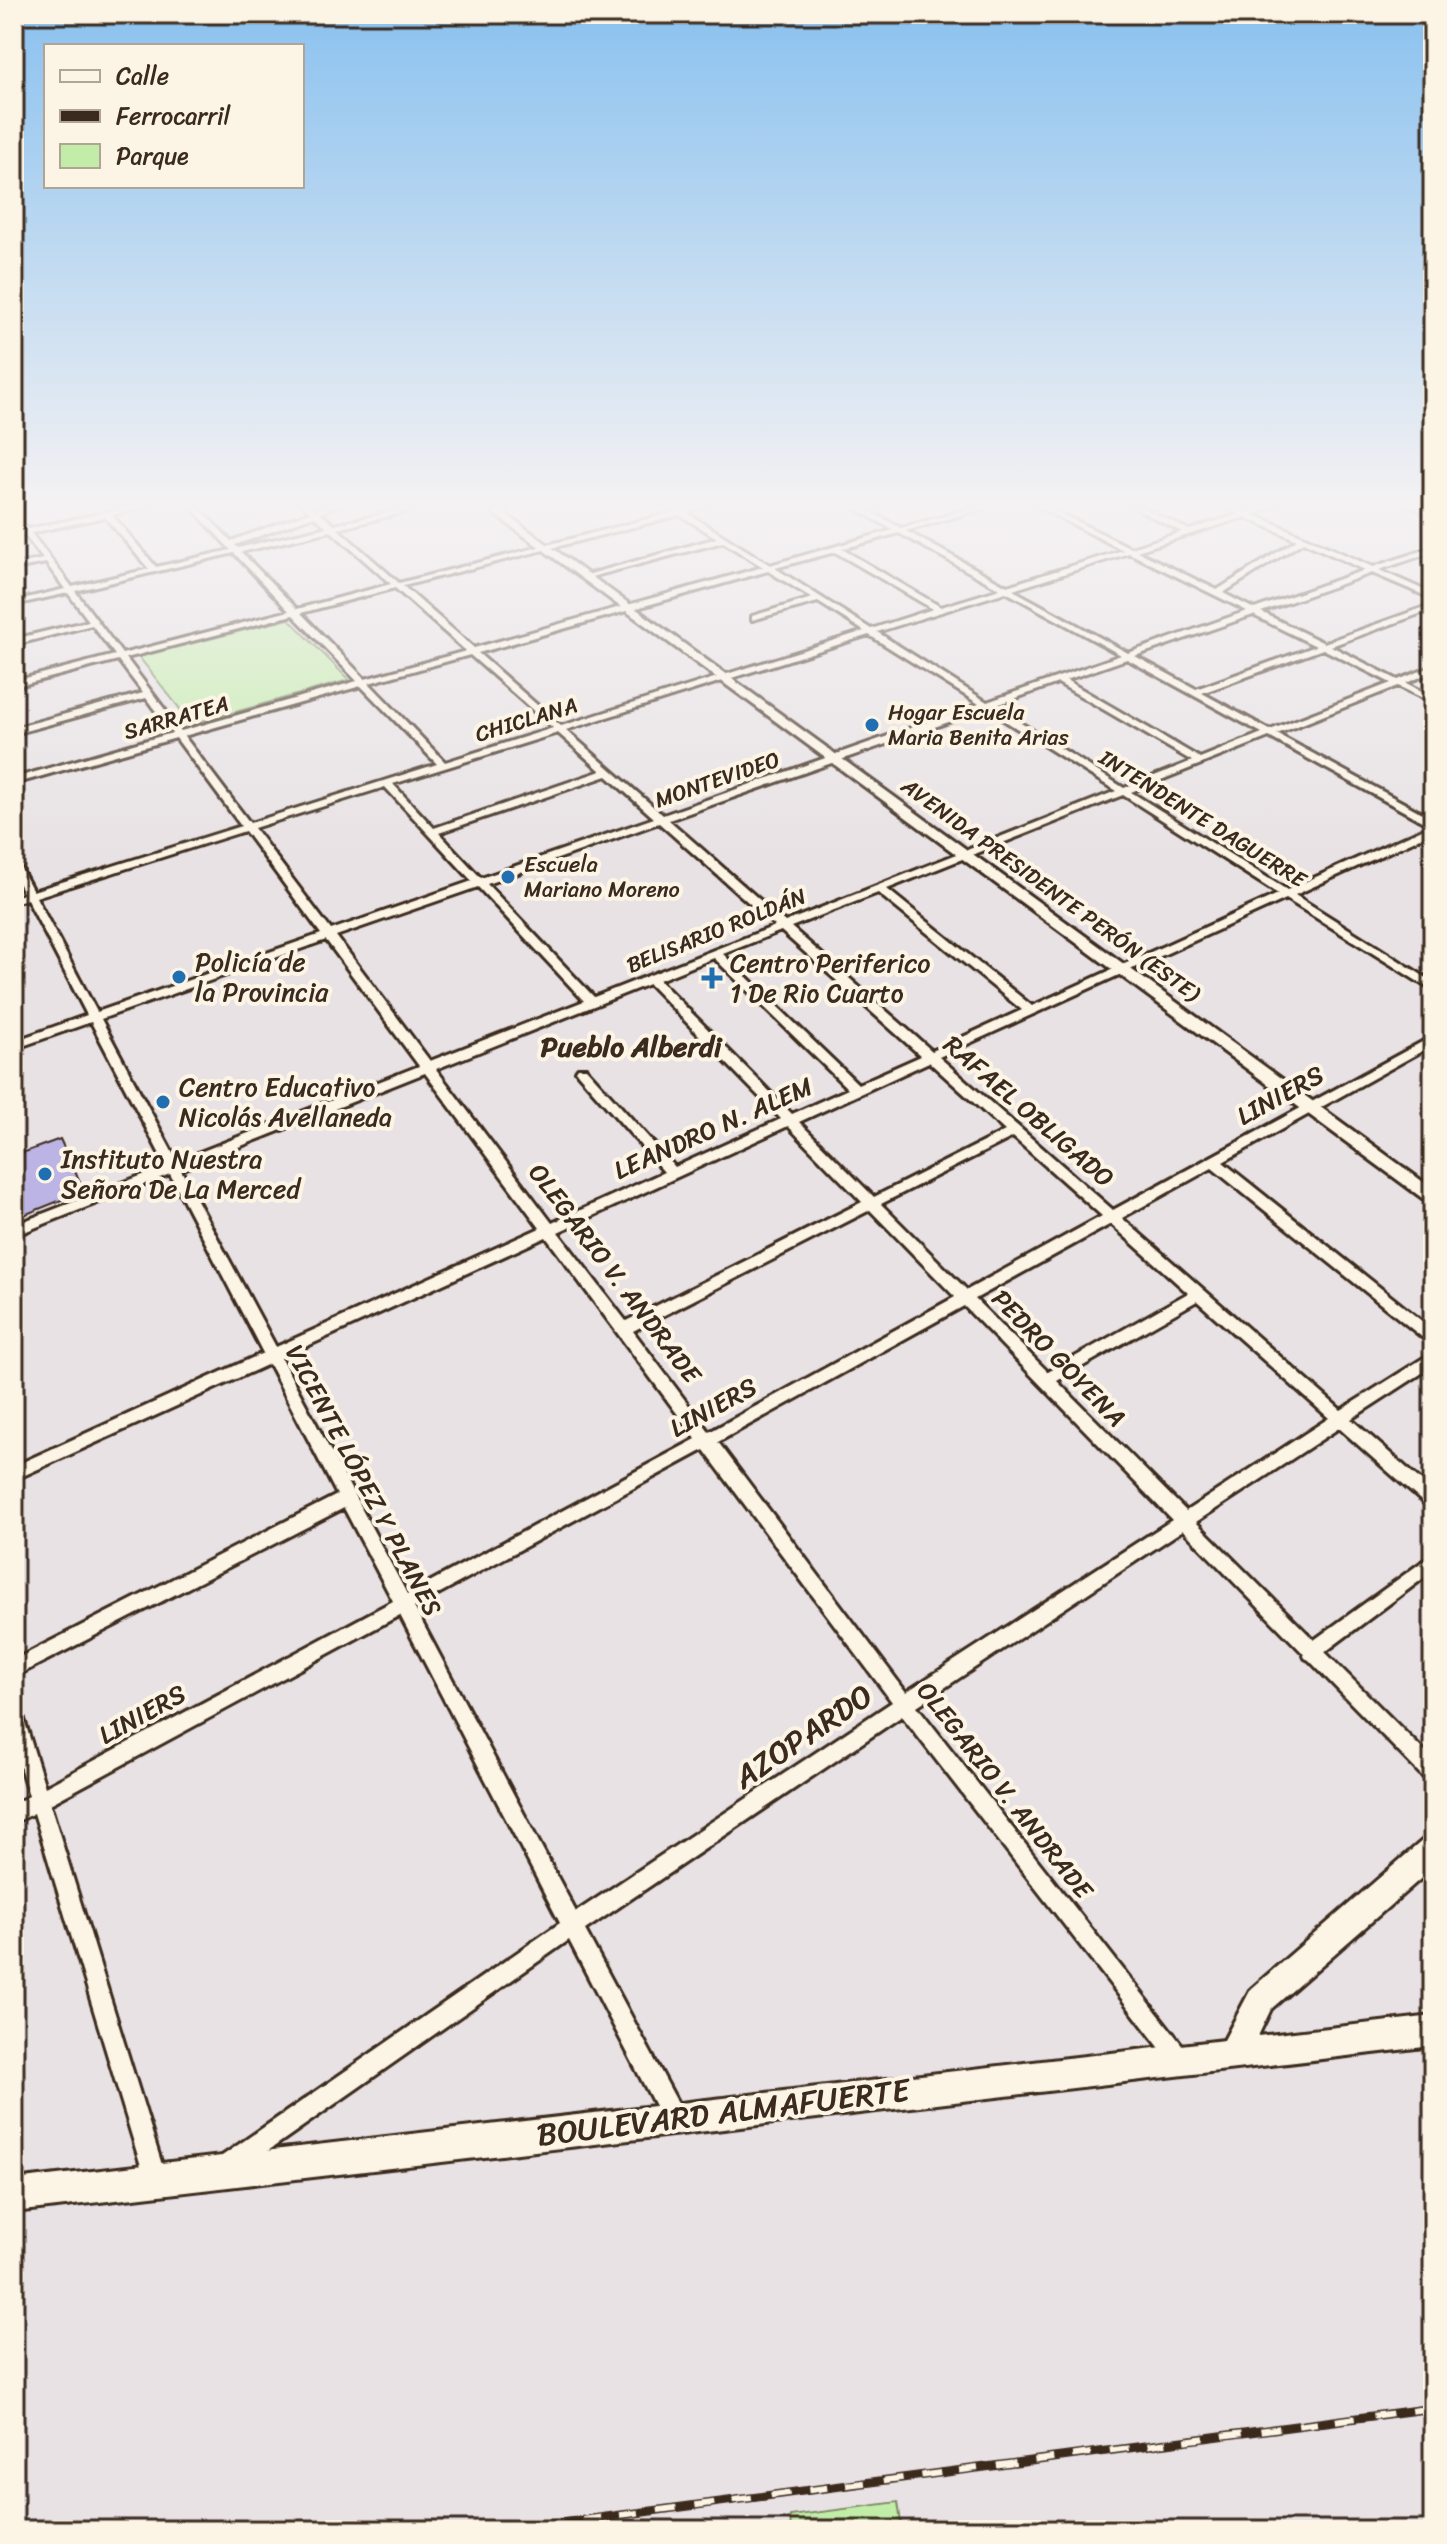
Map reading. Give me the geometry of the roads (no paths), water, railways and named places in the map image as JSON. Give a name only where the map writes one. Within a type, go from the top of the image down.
[{"type":"main road","name":"AVENIDA PRESIDENTE PERÓN (ESTE)","points":[[649,623],[1433,1199]]},
{"type":"main road","points":[[1233,2053],[1261,1999],[1433,1850]]},
{"type":"main road","name":"BOULEVARD ALMAFUERTE","points":[[14,2196],[213,2175],[1180,2058],[1433,2031]]},
{"type":"street","points":[[14,642],[93,623]]},
{"type":"street","name":"OLEGARIO V. ANDRADE","points":[[97,623],[904,1704],[1180,2058]]},
{"type":"street","points":[[14,684],[251,623]]},
{"type":"street","points":[[308,623],[444,766]]},
{"type":"street","name":"RAFAEL OBLIGADO","points":[[441,623],[1433,1501]]},
{"type":"street","name":"SARRATEA","points":[[14,781],[576,623]]},
{"type":"street","name":"INTENDENTE DAGUERRE","points":[[856,623],[1433,987]]},
{"type":"street","name":"CHICLANA","points":[[22,898],[900,623]]},
{"type":"street","points":[[1068,623],[1433,826]]},
{"type":"street","name":"MONTEVIDEO","points":[[14,1045],[1224,623]]},
{"type":"street","points":[[1277,623],[1433,700]]},
{"type":"street","points":[[1194,693],[1386,623]]},
{"type":"street","name":"BELISARIO ROLDÁN","points":[[14,1231],[1433,669]]},
{"type":"street","points":[[1059,680],[1199,761]]},
{"type":"street","points":[[14,731],[150,694]]},
{"type":"street","points":[[432,832],[609,772]]},
{"type":"street","points":[[387,784],[591,1001]]},
{"type":"street","name":"LEANDRO N. ALEM","points":[[14,1473],[1433,826]]},
{"type":"street","name":"VICENTE LÓPEZ Y PLANES","points":[[14,865],[22,898],[94,1017],[175,1167],[673,2117]]},
{"type":"street","points":[[879,888],[1031,1011]]},
{"type":"street","points":[[714,952],[857,1090]]},
{"type":"street","name":"PEDRO GOYENA","points":[[650,978],[1433,1773]]},
{"type":"street","name":"LINIERS","points":[[14,1814],[401,1602],[708,1440],[1433,1040]]},
{"type":"street","points":[[582,1071],[673,1173]]},
{"type":"street","points":[[625,1328],[1015,1131]]},
{"type":"street","points":[[1214,1162],[1433,1338]]},
{"type":"street","points":[[1045,1381],[1198,1294]]},
{"type":"street","name":"AZOPARDO","points":[[213,2175],[573,1926],[904,1704],[1433,1358]]},
{"type":"street","points":[[14,1669],[347,1498]]},
{"type":"street","points":[[1311,1652],[1433,1561]]},
{"type":"street","points":[[14,1716],[156,2181]]},
{"type":"railway","points":[[507,2530],[1433,2408]]},
{"type":"place","name":"Hogar Escuela Maria Benita Arias","points":[[872,725]]},
{"type":"place","name":"Escuela Mariano Moreno","points":[[508,877]]},
{"type":"place","name":"Policía de la Provincia","points":[[179,977]]},
{"type":"place","name":"Centro Periferico 1 De Rio Cuarto","points":[[712,978]]},
{"type":"place","name":"Centro Educativo Nicolás Avellaneda","points":[[163,1102]]},
{"type":"place","name":"Instituto Nuestra Señora De La Merced","points":[[45,1174]]},
{"type":"district","name":"Pueblo Alberdi","points":[[631,1046]]}]
